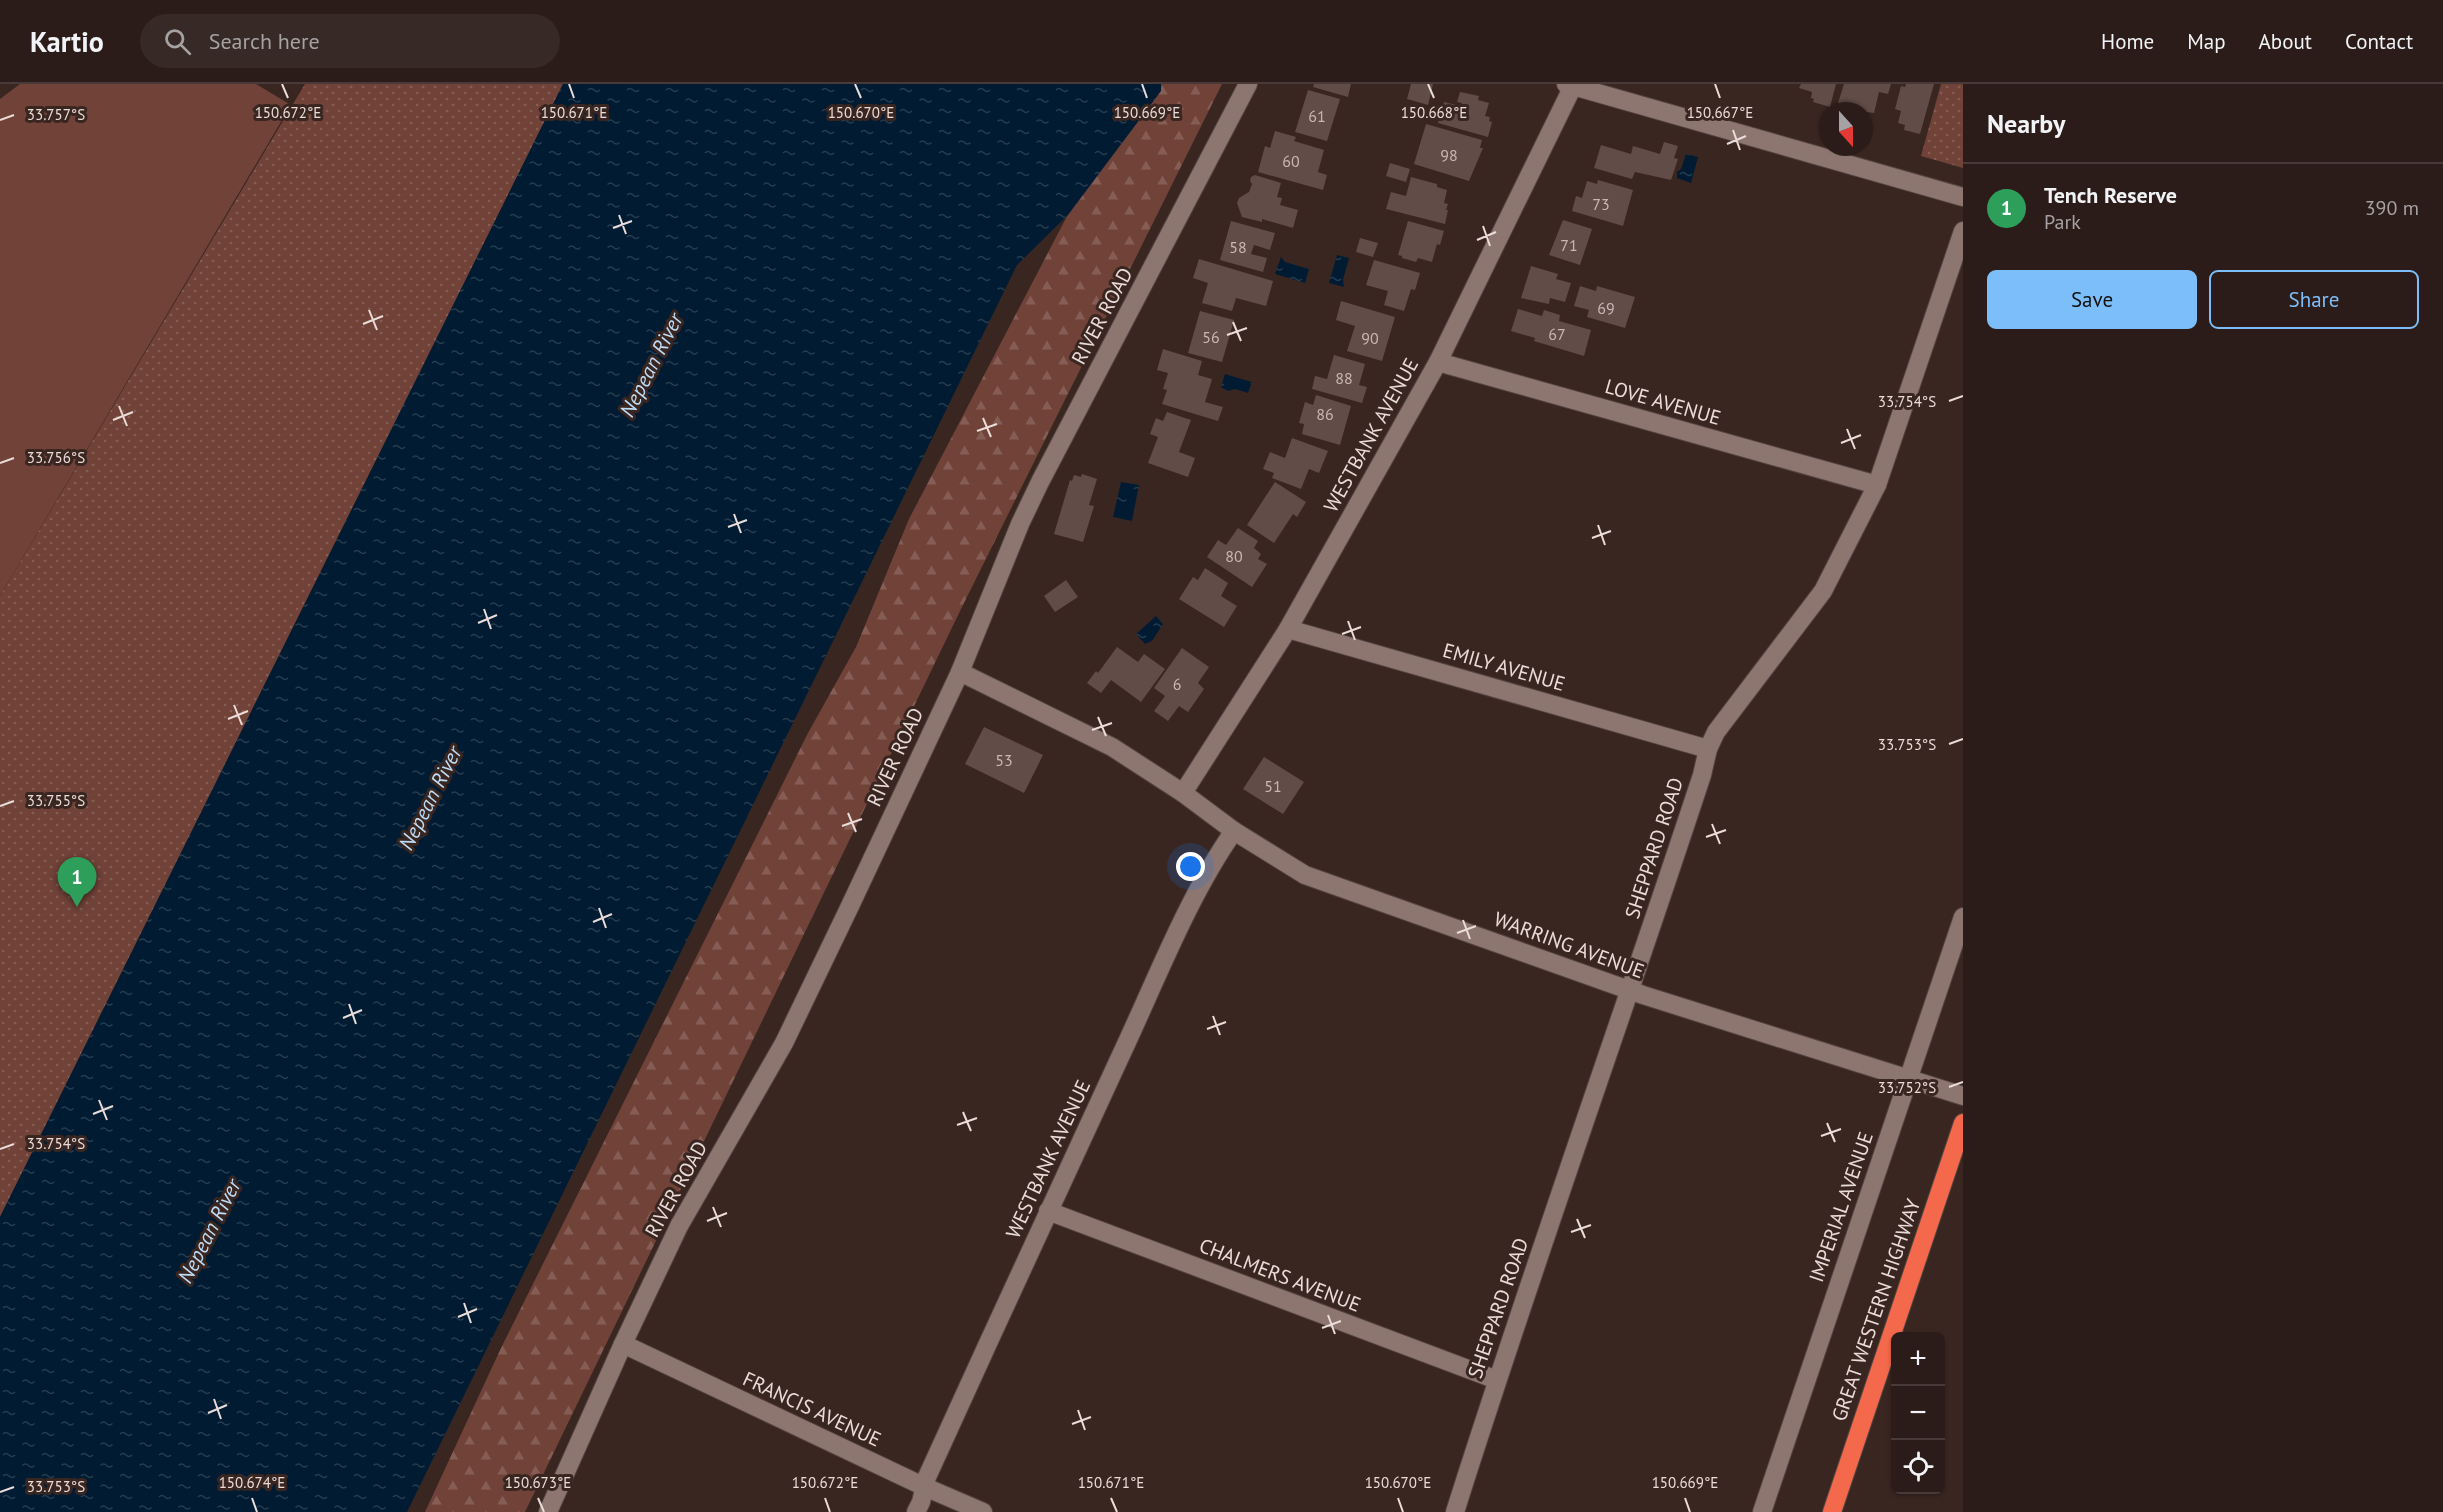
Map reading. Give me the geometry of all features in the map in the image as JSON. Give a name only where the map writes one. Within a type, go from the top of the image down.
[{"type":"highway","name":"GREAT WESTERN HIGHWAY","points":[[1832,1512],[1963,1122]]},
{"type":"street","name":"RIVER ROAD","points":[[548,1512],[679,1226],[784,1043],[960,672],[1020,524],[1040,482],[1248,84]]},
{"type":"street","points":[[1569,85],[1963,197]]},
{"type":"street","name":"WESTBANK AVENUE","points":[[1183,793],[1288,629],[1438,362],[1569,85]]},
{"type":"street","name":"SHEPPARD ROAD","points":[[1455,1512],[1497,1380],[1631,991],[1702,775],[1708,749],[1716,732],[1823,591],[1877,485],[1963,231]]},
{"type":"street","name":"LOVE AVENUE","points":[[1438,362],[1877,485]]},
{"type":"street","name":"EMILY AVENUE","points":[[1288,629],[1708,749]]},
{"type":"street","name":"WARRING AVENUE","points":[[960,672],[1101,741],[1183,793],[1234,831],[1305,875],[1631,991],[1963,1096]]},
{"type":"street","name":"WESTBANK AVENUE","points":[[916,1512],[927,1477],[1048,1211],[1188,912],[1216,857],[1234,831]]},
{"type":"street","name":"IMPERIAL AVENUE","points":[[1762,1512],[1963,916]]},
{"type":"street","name":"CHALMERS AVENUE","points":[[1048,1211],[1497,1380]]},
{"type":"street","name":"FRANCIS AVENUE","points":[[623,1344],[924,1487],[983,1512]]},
{"type":"green space","points":[[20,84],[256,84],[291,105],[0,596],[0,99]]},
{"type":"green space","points":[[305,84],[563,84],[0,1217],[0,596]]},
{"type":"green space","points":[[1136,84],[1222,84],[960,611],[525,1512],[425,1512],[501,1348],[808,733],[856,647],[909,519]]},
{"type":"green space","points":[[1941,84],[1963,84],[1963,168],[1921,156]]},
{"type":"water","name":"Nepean River","points":[[563,84],[1161,84],[1161,91],[1068,215],[1017,265],[407,1512],[0,1512],[0,1217]]},
{"type":"water","points":[[1686,154],[1698,157],[1691,183],[1677,178],[1677,172],[1681,169]]},
{"type":"water","points":[[1337,255],[1349,258],[1343,280],[1344,287],[1329,283]]},
{"type":"water","points":[[1281,257],[1285,262],[1309,269],[1305,283],[1275,274]]},
{"type":"water","points":[[1225,374],[1252,382],[1248,393],[1235,389],[1228,391],[1221,387]]},
{"type":"water","points":[[1121,482],[1139,485],[1132,521],[1113,517]]},
{"type":"water","points":[[1156,616],[1163,624],[1152,641],[1145,644],[1136,634]]},
{"type":"building","points":[[1314,84],[1351,84],[1348,97],[1313,87]]},
{"type":"building","points":[[1411,84],[1433,84],[1428,105],[1407,99]]},
{"type":"building","points":[[1801,84],[1836,84],[1831,102],[1819,104],[1813,102],[1812,92],[1799,88]]},
{"type":"building","points":[[1844,84],[1891,84],[1888,94],[1879,92],[1874,113],[1873,102],[1838,102]]},
{"type":"building","points":[[1906,84],[1934,84],[1920,134],[1904,130],[1905,125],[1898,123],[1901,111],[1895,109],[1901,86],[1905,87]]},
{"type":"building","points":[[1308,90],[1340,99],[1327,141],[1295,132]]},
{"type":"building","points":[[1460,92],[1479,96],[1478,100],[1489,103],[1485,116],[1490,117],[1489,121],[1492,122],[1488,137],[1438,123],[1444,102],[1461,106],[1462,103],[1457,102]]},
{"type":"building","points":[[1426,124],[1482,140],[1480,148],[1483,148],[1469,181],[1414,164]]},
{"type":"building","points":[[1275,131],[1296,137],[1294,141],[1324,150],[1318,172],[1327,175],[1323,190],[1258,172],[1265,146],[1270,148]]},
{"type":"building","points":[[1664,142],[1678,146],[1674,158],[1678,159],[1671,180],[1635,172],[1632,179],[1594,168],[1601,145],[1631,154],[1633,146],[1660,154]]},
{"type":"building","points":[[1390,163],[1410,169],[1406,182],[1386,176]]},
{"type":"building","points":[[1255,175],[1281,183],[1277,197],[1282,198],[1280,205],[1298,210],[1293,228],[1262,219],[1262,222],[1242,217],[1237,203],[1239,198],[1249,192],[1252,184],[1251,177]]},
{"type":"building","points":[[1411,177],[1437,184],[1437,187],[1447,190],[1444,203],[1448,204],[1445,224],[1386,209],[1391,192],[1406,196]]},
{"type":"building","points":[[1598,180],[1633,190],[1623,226],[1572,211],[1576,196],[1582,198],[1587,181],[1597,184]]},
{"type":"building","points":[[1563,220],[1592,229],[1580,265],[1549,255]]},
{"type":"building","points":[[1231,221],[1275,233],[1270,250],[1254,245],[1251,254],[1267,258],[1263,272],[1220,260]]},
{"type":"building","points":[[1408,221],[1444,231],[1440,245],[1437,244],[1432,262],[1418,258],[1416,262],[1398,255]]},
{"type":"building","points":[[1360,238],[1378,243],[1373,257],[1356,252]]},
{"type":"building","points":[[1199,259],[1273,281],[1266,306],[1236,298],[1232,311],[1202,303],[1208,283],[1193,278]]},
{"type":"building","points":[[1374,260],[1420,273],[1415,290],[1411,289],[1404,311],[1384,305],[1388,291],[1366,285]]},
{"type":"building","points":[[1531,266],[1558,274],[1556,279],[1571,283],[1565,302],[1550,298],[1549,304],[1521,298]]},
{"type":"building","points":[[1580,286],[1596,291],[1597,286],[1635,297],[1625,328],[1587,317],[1589,310],[1574,306]]},
{"type":"building","points":[[1341,301],[1395,317],[1382,361],[1347,351],[1355,326],[1336,320]]},
{"type":"building","points":[[1518,309],[1542,316],[1544,310],[1560,315],[1559,321],[1591,330],[1584,356],[1534,341],[1535,338],[1511,331]]},
{"type":"building","points":[[1200,311],[1234,320],[1222,362],[1188,353]]},
{"type":"building","points":[[1163,349],[1202,361],[1198,375],[1212,379],[1205,402],[1223,407],[1218,421],[1162,404],[1167,390],[1163,389],[1168,373],[1157,370]]},
{"type":"building","points":[[1334,355],[1365,364],[1359,385],[1367,387],[1362,403],[1312,389],[1315,376],[1327,379]]},
{"type":"building","points":[[1316,395],[1351,406],[1340,445],[1302,434],[1304,424],[1299,423],[1305,402],[1313,405]]},
{"type":"building","points":[[1167,412],[1191,420],[1179,452],[1195,458],[1188,477],[1148,463],[1158,437],[1150,434],[1156,418],[1163,421]]},
{"type":"building","points":[[1292,438],[1328,451],[1319,473],[1309,469],[1301,489],[1272,478],[1274,473],[1263,469],[1270,452],[1285,458]]},
{"type":"building","points":[[1082,474],[1097,479],[1089,505],[1094,506],[1083,542],[1054,534],[1070,480],[1072,481],[1074,475],[1081,477]]},
{"type":"building","points":[[1275,482],[1306,502],[1297,517],[1293,514],[1274,543],[1247,525]]},
{"type":"building","points":[[1238,528],[1258,541],[1254,548],[1261,554],[1258,559],[1267,564],[1252,587],[1207,557],[1218,540],[1226,545]]},
{"type":"building","points":[[1205,568],[1228,583],[1221,596],[1237,606],[1224,627],[1179,599],[1193,577],[1198,580]]},
{"type":"building","points":[[1066,580],[1078,597],[1055,612],[1044,596]]},
{"type":"building","points":[[1117,647],[1138,662],[1144,654],[1165,669],[1141,702],[1111,680],[1101,693],[1087,683],[1096,671],[1098,673]]},
{"type":"building","points":[[1182,648],[1209,667],[1198,683],[1204,689],[1188,712],[1179,706],[1168,721],[1154,711],[1165,696],[1154,688]]},
{"type":"building","points":[[984,727],[1043,755],[1024,793],[965,764]]},
{"type":"building","points":[[1264,757],[1304,782],[1283,814],[1243,789]]},
{"type":"place","name":"Tench Reserve","points":[[77,907]]}]
